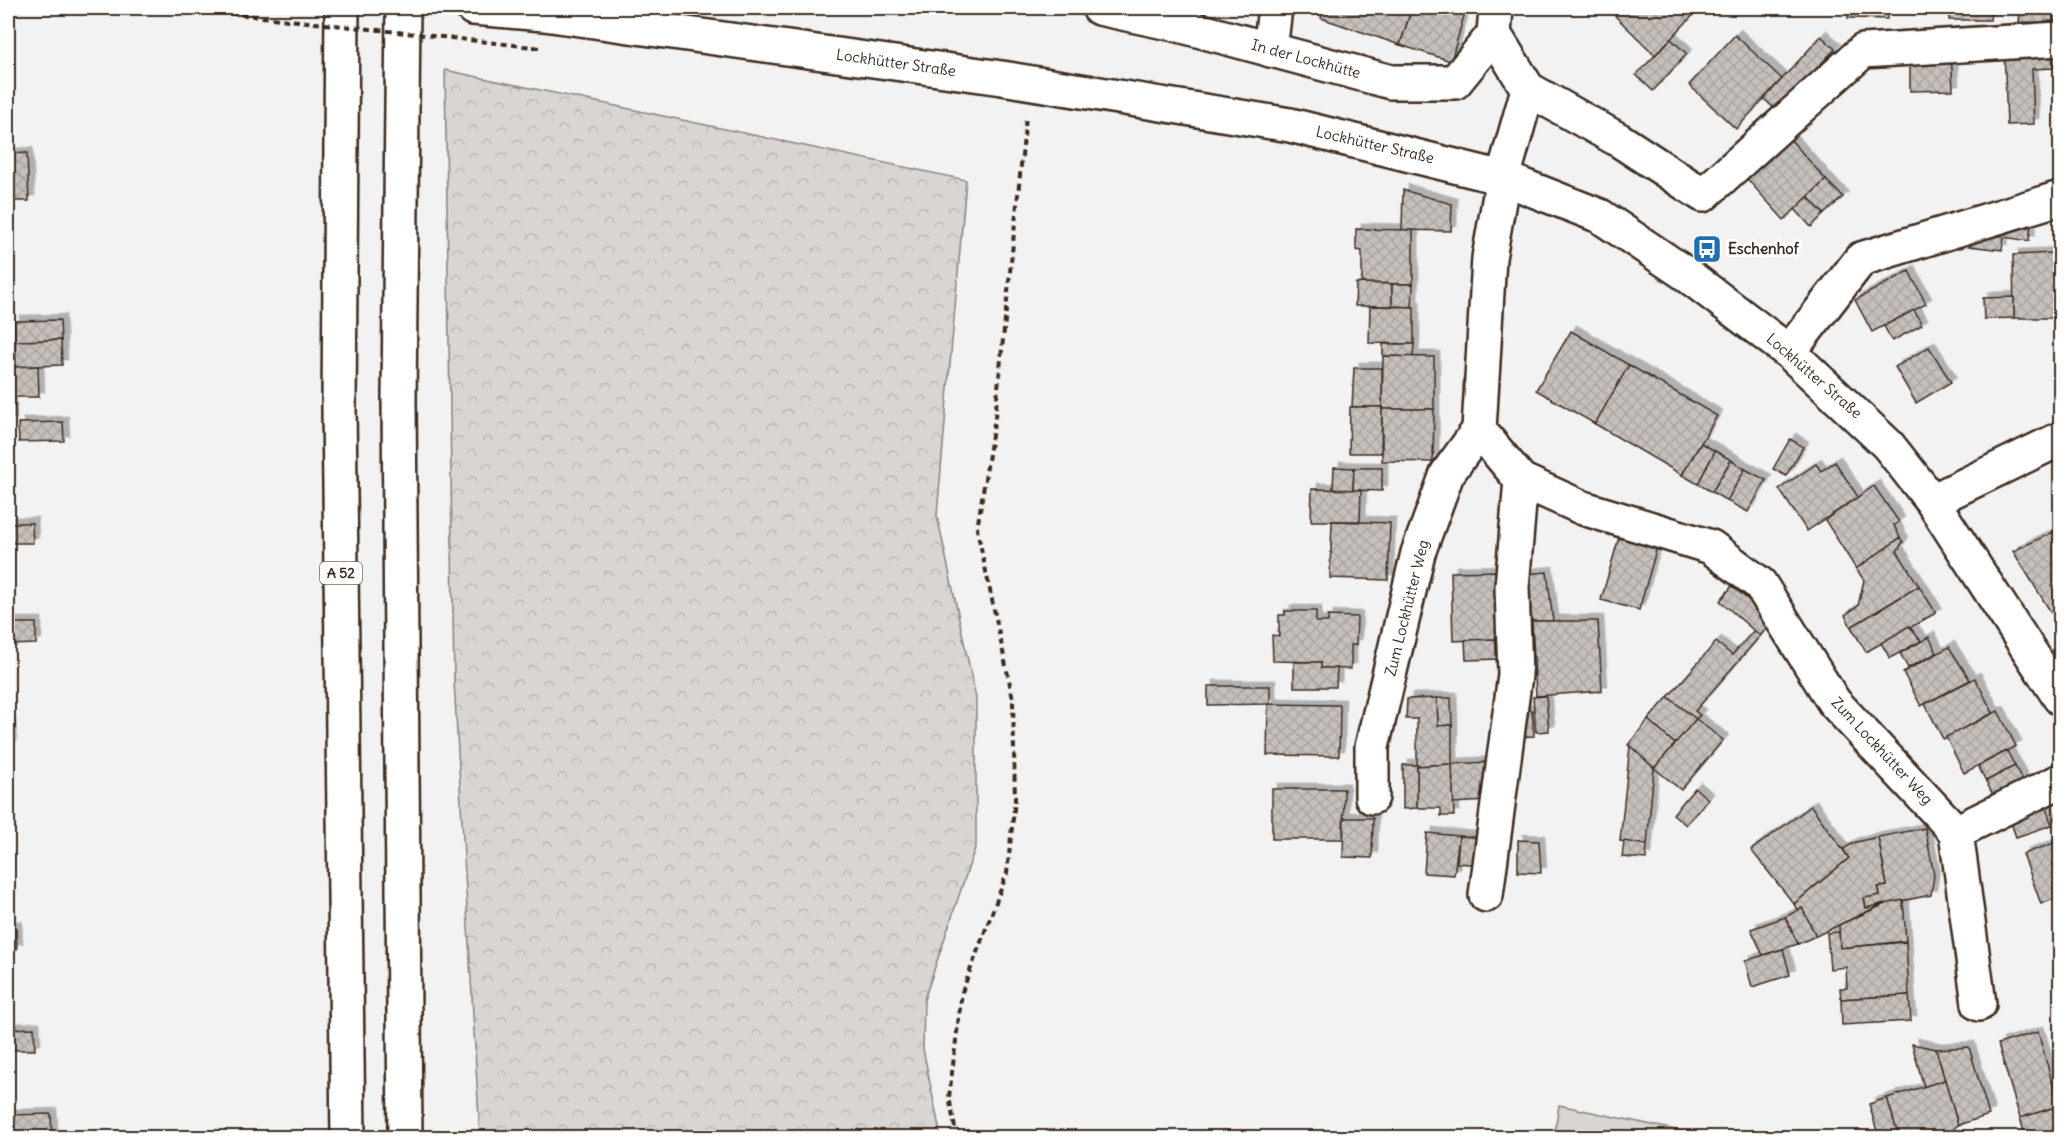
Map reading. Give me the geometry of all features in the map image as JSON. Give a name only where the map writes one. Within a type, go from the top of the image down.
[{"type":"main road","name":"A 52","points":[[342,8],[339,407],[348,1137]]},
{"type":"main road","points":[[403,8],[399,411],[405,1137]]},
{"type":"main road","name":"Lockhütter Straße","points":[[473,8],[544,15],[1002,78],[1290,125],[1503,178],[1600,216],[1686,274],[1790,352],[1888,445],[1932,501],[2061,698]]},
{"type":"main road","name":"In der Lockhütte","points":[[1099,8],[1180,16],[1270,50],[1391,82],[1455,82],[1495,21]]},
{"type":"main road","points":[[1270,50],[1275,8]]},
{"type":"main road","name":"In der Lockhütte","points":[[1495,21],[1528,89]]},
{"type":"main road","points":[[1479,430],[1489,258],[1503,178],[1528,89],[1619,140],[1703,195],[1863,51],[2061,39]]},
{"type":"main road","points":[[1790,352],[1861,259],[2061,198]]},
{"type":"main road","name":"Zum Lockhütter Weg","points":[[1372,797],[1372,747],[1418,553],[1447,474],[1479,430],[1521,480],[1583,508],[1711,547],[1760,584],[1834,702],[1956,831]]},
{"type":"main road","points":[[1932,501],[2061,439]]},
{"type":"main road","points":[[1486,895],[1515,675],[1512,587],[1521,480]]},
{"type":"main road","points":[[1979,1005],[1956,831],[2061,781]]},
{"type":"path","points":[[165,8],[199,9],[541,48]]},
{"type":"path","points":[[957,1137],[949,1097],[962,992],[1007,873],[1015,800],[1013,699],[977,529],[995,417],[1026,115]]},
{"type":"green space","points":[[445,70],[966,180],[937,515],[976,698],[976,845],[924,1000],[923,1049],[941,1137],[480,1137],[454,681]]},
{"type":"green space","points":[[1559,1105],[1708,1137],[1554,1137]]},
{"type":"building","points":[[1324,8],[1412,8],[1400,45],[1321,18]]},
{"type":"building","points":[[1412,8],[1471,8],[1471,13],[1465,12],[1451,61],[1400,45]]},
{"type":"building","points":[[1607,8],[1700,8],[1655,55]]},
{"type":"building","points":[[1848,8],[1887,8],[1887,19],[1848,18]]},
{"type":"building","points":[[1949,8],[2006,8],[2006,12],[1991,12],[1990,20],[1949,20]]},
{"type":"building","points":[[2006,8],[2054,8],[2054,23],[2019,22],[2020,13],[2006,12]]},
{"type":"building","points":[[1735,35],[1782,79],[1736,129],[1689,85]]},
{"type":"building","points":[[1821,36],[1835,49],[1777,111],[1764,99]]},
{"type":"building","points":[[1671,39],[1687,54],[1653,91],[1636,75]]},
{"type":"building","points":[[2053,46],[2054,68],[2032,69],[2034,124],[2007,125],[2004,47]]},
{"type":"building","points":[[1951,51],[1953,90],[1910,91],[1910,53]]},
{"type":"building","points":[[1784,132],[1826,180],[1784,220],[1741,172]]},
{"type":"building","points":[[27,153],[29,201],[8,201],[8,154]]},
{"type":"building","points":[[1826,180],[1843,197],[1824,214],[1808,197]]},
{"type":"building","points":[[1403,190],[1452,204],[1451,231],[1402,230]]},
{"type":"building","points":[[1808,197],[1824,214],[1811,227],[1795,209]]},
{"type":"building","points":[[2032,216],[2029,241],[2004,237],[2002,250],[1969,246],[1971,233],[2002,236],[2003,223]]},
{"type":"building","points":[[1356,229],[1413,230],[1413,284],[1362,283],[1362,251],[1356,250]]},
{"type":"building","points":[[2054,253],[2056,318],[2014,318],[2013,255]]},
{"type":"building","points":[[2054,256],[2060,256],[2060,283],[2055,283]]},
{"type":"building","points":[[1909,271],[1926,304],[1872,332],[1855,300]]},
{"type":"building","points":[[1356,283],[1392,284],[1392,306],[1355,306]]},
{"type":"building","points":[[1392,284],[1413,284],[1412,307],[1392,306]]},
{"type":"building","points":[[2014,297],[2014,318],[1984,319],[1983,298]]},
{"type":"building","points":[[1370,306],[1414,307],[1414,344],[1369,343]]},
{"type":"building","points":[[1914,310],[1922,325],[1892,341],[1884,326]]},
{"type":"building","points":[[60,320],[61,340],[15,341],[14,321]]},
{"type":"building","points":[[1571,331],[1629,365],[1595,424],[1536,390]]},
{"type":"building","points":[[61,340],[62,365],[10,367],[10,364],[16,363],[15,341]]},
{"type":"building","points":[[1383,344],[1414,344],[1413,357],[1383,356]]},
{"type":"building","points":[[1929,347],[1951,382],[1916,403],[1895,367]]},
{"type":"building","points":[[1383,356],[1434,357],[1434,409],[1382,409]]},
{"type":"building","points":[[8,364],[10,364],[11,424],[8,424]]},
{"type":"building","points":[[1629,365],[1717,416],[1682,475],[1595,424]]},
{"type":"building","points":[[38,366],[39,397],[10,397],[10,367]]},
{"type":"building","points":[[1354,368],[1382,368],[1382,407],[1352,407]]},
{"type":"building","points":[[1350,407],[1382,407],[1381,453],[1349,453]]},
{"type":"building","points":[[1382,409],[1434,409],[1433,462],[1382,461]]},
{"type":"building","points":[[63,422],[64,441],[19,442],[18,423]]},
{"type":"building","points":[[1790,439],[1803,447],[1786,476],[1773,469]]},
{"type":"building","points":[[1701,443],[1715,451],[1698,484],[1682,475]]},
{"type":"building","points":[[1715,451],[1731,460],[1712,492],[1698,484]]},
{"type":"building","points":[[1731,460],[1745,469],[1727,501],[1712,492]]},
{"type":"building","points":[[1835,462],[1858,497],[1807,531],[1779,489],[1816,464],[1821,471]]},
{"type":"building","points":[[1334,467],[1354,468],[1353,490],[1333,489]]},
{"type":"building","points":[[1354,468],[1382,468],[1382,491],[1353,490]]},
{"type":"building","points":[[1745,469],[1766,480],[1748,512],[1727,501]]},
{"type":"building","points":[[1874,486],[1899,522],[1894,525],[1900,538],[1856,569],[1825,520]]},
{"type":"building","points":[[1312,489],[1361,490],[1360,521],[1311,521]]},
{"type":"building","points":[[1332,521],[1390,523],[1388,580],[1330,578]]},
{"type":"building","points":[[8,523],[32,523],[33,543],[8,543]]},
{"type":"building","points":[[2060,529],[2060,627],[2013,551]]},
{"type":"building","points":[[1619,537],[1657,547],[1639,610],[1601,600]]},
{"type":"building","points":[[1900,538],[1903,542],[1897,551],[1919,586],[1851,627],[1845,615],[1858,606],[1864,580],[1856,569]]},
{"type":"building","points":[[1498,571],[1500,639],[1453,641],[1451,572]]},
{"type":"building","points":[[1547,572],[1553,621],[1532,621],[1526,574]]},
{"type":"building","points":[[1732,586],[1773,621],[1760,636],[1720,601]]},
{"type":"building","points":[[1919,586],[1936,613],[1866,652],[1851,627]]},
{"type":"building","points":[[1285,611],[1316,611],[1316,622],[1328,622],[1328,616],[1357,617],[1356,645],[1351,645],[1351,669],[1321,668],[1321,662],[1273,661],[1272,635],[1279,636],[1279,615],[1285,615]]},
{"type":"building","points":[[1532,621],[1598,621],[1602,691],[1536,696]]},
{"type":"building","points":[[8,623],[36,623],[36,644],[8,645]]},
{"type":"building","points":[[1909,626],[1921,641],[1890,658],[1881,643]]},
{"type":"building","points":[[1754,630],[1760,636],[1695,711],[1700,715],[1696,719],[1668,697],[1716,642],[1732,655]]},
{"type":"building","points":[[1929,637],[1937,653],[1908,668],[1900,653]]},
{"type":"building","points":[[1500,639],[1501,659],[1466,660],[1465,640]]},
{"type":"building","points":[[1949,647],[1970,680],[1921,706],[1903,672]]},
{"type":"building","points":[[1294,662],[1321,662],[1321,668],[1337,668],[1336,687],[1294,687]]},
{"type":"building","points":[[1975,678],[1993,713],[1943,739],[1925,704]]},
{"type":"building","points":[[1208,686],[1270,686],[1270,704],[1208,705]]},
{"type":"building","points":[[1546,696],[1549,731],[1536,732],[1533,697]]},
{"type":"building","points":[[1668,697],[1696,719],[1675,744],[1648,720]]},
{"type":"building","points":[[1437,698],[1451,698],[1452,725],[1438,726]]},
{"type":"building","points":[[1437,698],[1438,726],[1452,725],[1452,764],[1417,766],[1417,719],[1406,719],[1407,699]]},
{"type":"building","points":[[1268,704],[1340,705],[1339,756],[1267,755]]},
{"type":"building","points":[[1532,710],[1534,736],[1518,737],[1517,711]]},
{"type":"building","points":[[1998,711],[2016,746],[1964,773],[1946,737]]},
{"type":"building","points":[[1696,719],[1723,740],[1681,790],[1654,768]]},
{"type":"building","points":[[1648,720],[1675,744],[1654,768],[1628,745]]},
{"type":"building","points":[[8,725],[10,725],[11,746],[8,746]]},
{"type":"building","points":[[1630,746],[1654,768],[1647,845],[1620,841]]},
{"type":"building","points":[[2007,751],[2015,766],[1986,781],[1978,766]]},
{"type":"building","points":[[1488,762],[1488,801],[1453,803],[1452,764]]},
{"type":"building","points":[[1452,764],[1454,816],[1441,816],[1441,808],[1417,808],[1417,766]]},
{"type":"building","points":[[1403,765],[1417,765],[1417,808],[1403,809]]},
{"type":"building","points":[[2015,766],[2023,782],[1994,797],[1986,781]]},
{"type":"building","points":[[1695,788],[1708,799],[1686,825],[1673,814]]},
{"type":"building","points":[[1272,789],[1344,789],[1343,839],[1272,839]]},
{"type":"building","points":[[2045,805],[2052,825],[2016,837],[2009,817]]},
{"type":"building","points":[[1811,806],[1849,858],[1794,904],[1751,850]]},
{"type":"building","points":[[1344,818],[1373,818],[1372,858],[1343,857]]},
{"type":"building","points":[[1925,828],[1934,875],[1931,895],[1866,908],[1864,898],[1880,895],[1878,887],[1887,886],[1878,837]]},
{"type":"building","points":[[1427,833],[1459,836],[1454,875],[1424,873]]},
{"type":"building","points":[[1459,836],[1483,838],[1481,865],[1457,863]]},
{"type":"building","points":[[1878,837],[1887,886],[1878,887],[1880,895],[1864,898],[1866,908],[1885,903],[1816,936],[1802,908],[1797,910],[1794,904],[1849,858],[1843,849],[1856,842]]},
{"type":"building","points":[[1518,840],[1539,841],[1541,873],[1518,872]]},
{"type":"building","points":[[1624,841],[1647,845],[1646,859],[1622,857]]},
{"type":"building","points":[[2060,841],[2060,897],[2041,904],[2023,854]]},
{"type":"building","points":[[2060,897],[2060,914],[2055,899]]},
{"type":"building","points":[[1903,900],[1906,941],[1840,948],[1839,925],[1885,904]]},
{"type":"building","points":[[1802,908],[1816,936],[1798,944],[1785,917]]},
{"type":"building","points":[[1785,917],[1798,944],[1763,955],[1751,929]]},
{"type":"building","points":[[8,927],[16,927],[17,949],[8,949]]},
{"type":"building","points":[[1839,932],[1840,948],[1906,942],[1909,995],[1841,999],[1840,988],[1847,988],[1846,967],[1830,969],[1827,933]]},
{"type":"building","points":[[1783,949],[1790,975],[1752,987],[1745,961]]},
{"type":"building","points":[[1909,995],[1911,1021],[1842,1025],[1841,999]]},
{"type":"building","points":[[34,1028],[35,1050],[8,1050],[8,1029]]},
{"type":"building","points":[[2038,1032],[2059,1106],[2020,1118],[1998,1044]]},
{"type":"building","points":[[1912,1044],[1936,1049],[1945,1080],[1924,1087]]},
{"type":"building","points":[[1969,1047],[1989,1115],[1958,1125],[1936,1049]]},
{"type":"building","points":[[1945,1080],[1958,1125],[1943,1138],[1899,1138],[1887,1098]]},
{"type":"building","points":[[1887,1098],[1899,1138],[1879,1138],[1869,1104]]},
{"type":"building","points":[[2059,1106],[2060,1137],[2026,1138],[2020,1118]]},
{"type":"building","points":[[51,1114],[52,1138],[8,1138],[8,1115]]},
{"type":"place","name":"Eschenhof","points":[[1707,249]]}]
